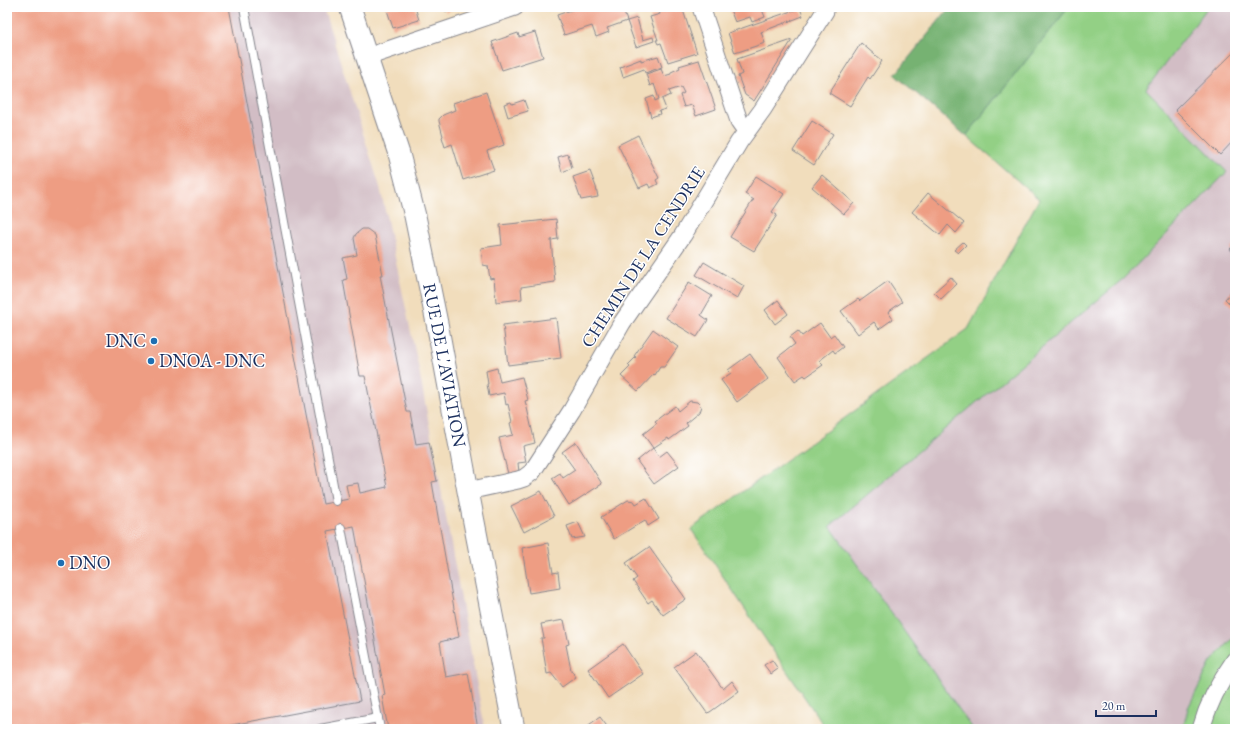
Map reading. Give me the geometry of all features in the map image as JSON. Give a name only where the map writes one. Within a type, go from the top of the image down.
[{"type":"street","name":"RUE DE L'AVIATION","points":[[350,7],[399,154],[415,216],[438,328],[514,729]]},
{"type":"street","points":[[367,57],[515,7]]},
{"type":"street","points":[[701,7],[739,121],[746,131]]},
{"type":"street","name":"CHEMIN DE LA CENDRIE","points":[[468,491],[518,480],[524,478],[532,472],[572,410],[622,323],[683,234],[739,142],[763,109],[825,11],[826,7]]},
{"type":"street","points":[[1201,729],[1213,697],[1225,674],[1235,660]]},
{"type":"lane","points":[[244,7],[336,501]]},
{"type":"lane","points":[[341,528],[380,729]]},
{"type":"lane","points":[[320,729],[378,718]]},
{"type":"shaded area","name":"DNOA - DNC","points":[[7,7],[323,7],[380,187],[419,370],[485,729],[7,729]]},
{"type":"shaded area","points":[[1208,7],[1235,7],[1235,636],[1211,662],[1188,708],[1183,729],[973,729],[830,526],[1124,278],[1227,172],[1146,89]]},
{"type":"green space","points":[[950,7],[1069,7],[966,136],[895,75]]},
{"type":"green space","points":[[1069,7],[1208,7],[1146,89],[1227,172],[1124,278],[830,526],[973,729],[826,729],[691,529],[968,329],[1039,199],[966,136]]},
{"type":"green space","points":[[1235,636],[1235,729],[1183,729],[1188,708],[1211,662]]},
{"type":"building","name":"DNOA - DNC","points":[[7,7],[229,7],[323,504],[349,499],[346,485],[358,483],[360,493],[387,487],[365,376],[360,376],[343,280],[347,279],[343,258],[357,255],[354,238],[362,229],[367,229],[375,235],[383,275],[380,275],[407,412],[410,412],[416,444],[429,442],[437,481],[432,482],[459,637],[440,642],[446,677],[468,673],[478,729],[388,729],[382,696],[385,695],[354,526],[327,531],[360,701],[210,729],[7,729]]},
{"type":"building","points":[[386,7],[415,7],[419,20],[393,28]]},
{"type":"building","points":[[444,7],[458,7],[446,12]]},
{"type":"building","points":[[580,7],[622,7],[627,21],[607,28],[609,32],[596,37],[592,26],[564,35],[557,15]]},
{"type":"building","points":[[658,7],[682,7],[697,53],[668,62],[661,43],[658,44],[656,40],[658,40],[650,17],[660,14]]},
{"type":"building","points":[[729,7],[761,7],[765,17],[752,22],[750,17],[735,22]]},
{"type":"building","points":[[800,8],[803,16],[761,32],[765,43],[735,53],[728,33]]},
{"type":"building","points":[[637,18],[643,40],[653,37],[654,41],[636,47],[627,21]]},
{"type":"building","points":[[535,32],[543,57],[502,70],[492,42],[518,33],[519,37]]},
{"type":"building","points":[[792,40],[754,101],[745,95],[738,76],[742,74],[737,59]]},
{"type":"building","points":[[861,43],[882,61],[870,79],[868,77],[850,106],[829,93]]},
{"type":"building","points":[[1235,51],[1235,139],[1220,155],[1175,110]]},
{"type":"building","points":[[658,56],[662,67],[645,73],[644,69],[623,77],[620,67],[641,59],[641,61]]},
{"type":"building","points":[[699,60],[716,109],[696,116],[692,105],[684,107],[680,95],[684,93],[681,87],[669,91],[671,95],[662,99],[666,109],[659,111],[660,114],[651,117],[646,99],[654,96],[655,101],[659,99],[654,84],[650,86],[646,74],[661,69],[664,76],[671,74],[671,72],[680,68],[679,66]]},
{"type":"building","points":[[486,92],[504,145],[487,151],[494,170],[463,180],[452,144],[445,147],[439,119],[443,115],[455,110],[453,103]]},
{"type":"building","points":[[524,100],[528,111],[508,117],[504,104],[511,102],[512,104]]},
{"type":"building","points":[[812,121],[833,134],[814,165],[793,151]]},
{"type":"building","points":[[638,135],[659,178],[656,180],[658,184],[650,188],[648,184],[639,188],[618,145]]},
{"type":"building","points":[[568,154],[572,168],[562,172],[558,157]]},
{"type":"building","points":[[590,171],[598,197],[581,200],[573,177]]},
{"type":"building","points":[[822,175],[854,203],[844,214],[812,187]]},
{"type":"building","points":[[756,176],[784,194],[772,212],[777,215],[754,251],[730,237],[754,200],[745,194]]},
{"type":"building","points":[[928,193],[964,223],[956,233],[948,225],[940,235],[912,212]]},
{"type":"building","points":[[556,219],[558,239],[551,240],[555,282],[521,287],[522,299],[496,302],[494,278],[490,279],[488,266],[483,265],[481,248],[502,245],[500,225]]},
{"type":"building","points":[[963,242],[966,245],[958,253],[954,250]]},
{"type":"building","points":[[1235,244],[1235,255],[1230,249]]},
{"type":"building","points":[[704,262],[744,286],[737,299],[696,275]]},
{"type":"building","points":[[951,277],[957,284],[941,299],[934,292]]},
{"type":"building","points":[[888,281],[902,302],[888,312],[893,319],[879,329],[874,322],[858,334],[841,311],[858,299],[860,301]]},
{"type":"building","points":[[689,282],[712,296],[701,315],[708,320],[697,337],[666,318]]},
{"type":"building","points":[[1235,288],[1235,309],[1225,299]]},
{"type":"building","points":[[778,300],[788,314],[775,324],[765,310]]},
{"type":"building","points":[[556,318],[561,358],[508,365],[503,325]]},
{"type":"building","points":[[820,323],[830,337],[834,334],[843,347],[835,353],[833,350],[819,361],[823,365],[806,377],[804,375],[795,381],[778,357],[795,344],[790,337],[798,331],[802,336]]},
{"type":"building","points":[[653,329],[678,347],[664,367],[660,367],[655,375],[654,374],[638,391],[621,376],[630,367],[628,365],[636,357],[634,356]]},
{"type":"building","points":[[750,354],[768,379],[737,402],[721,380],[731,373],[728,370]]},
{"type":"building","points":[[497,368],[500,382],[522,377],[528,400],[525,401],[535,443],[523,446],[526,462],[518,463],[519,472],[508,474],[499,438],[513,435],[508,404],[506,405],[504,393],[489,396],[487,384],[486,371]]},
{"type":"building","points":[[690,401],[697,402],[701,406],[699,412],[686,423],[688,426],[669,440],[668,438],[653,448],[643,434],[657,423],[655,421],[675,406],[678,411]]},
{"type":"building","points":[[576,442],[602,484],[569,505],[552,478],[560,473],[563,478],[575,470],[562,452]]},
{"type":"building","points":[[653,448],[659,457],[667,451],[679,466],[654,484],[637,461]]},
{"type":"building","points":[[541,491],[554,516],[524,532],[511,506]]},
{"type":"building","points":[[646,498],[659,519],[648,526],[645,520],[614,539],[601,517],[628,500],[634,501],[636,504]]},
{"type":"building","points":[[578,522],[585,537],[572,539],[567,526]]},
{"type":"building","points":[[548,543],[553,573],[558,572],[560,588],[529,593],[522,548]]},
{"type":"building","points":[[649,547],[686,599],[663,615],[652,600],[648,603],[633,581],[637,578],[626,563]]},
{"type":"building","points":[[564,620],[569,644],[566,645],[571,670],[576,677],[562,687],[551,673],[547,674],[541,638],[544,638],[541,624]]},
{"type":"building","points":[[623,644],[643,674],[608,698],[588,669]]},
{"type":"building","points":[[696,651],[723,689],[732,681],[739,691],[707,713],[674,667]]},
{"type":"building","points":[[772,660],[778,669],[771,674],[764,665]]},
{"type":"building","points":[[600,717],[609,729],[583,729]]},
{"type":"place","name":"DNC","points":[[154,341]]},
{"type":"place","name":"DNOA - DNC","points":[[151,361]]},
{"type":"place","name":"DNO","points":[[61,563]]}]
